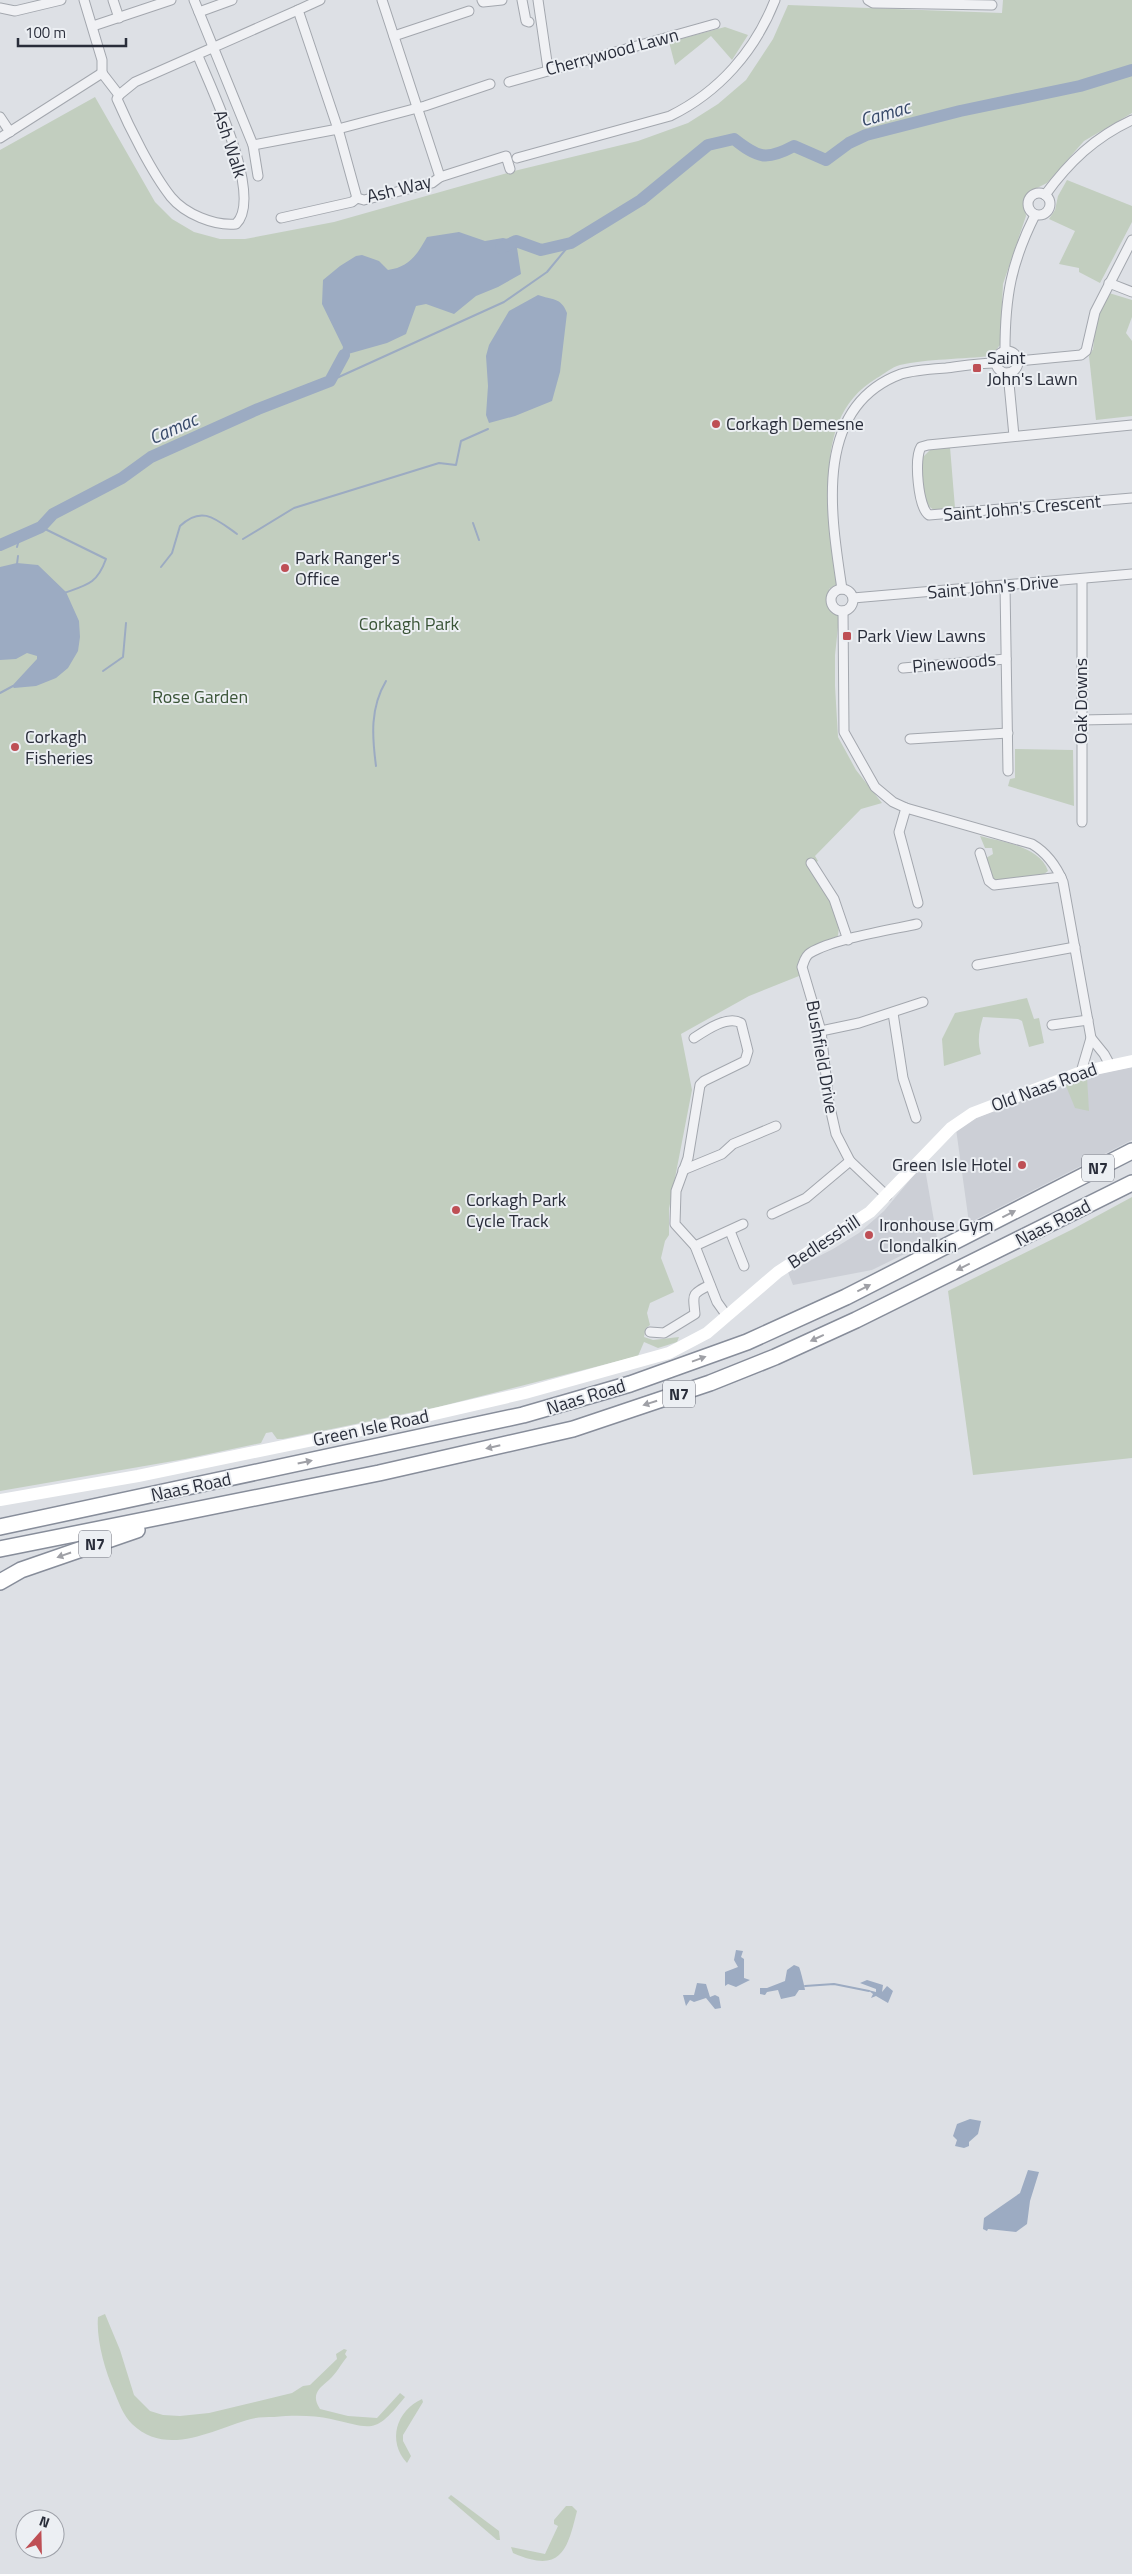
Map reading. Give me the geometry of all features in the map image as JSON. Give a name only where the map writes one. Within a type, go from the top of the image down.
[{"type":"highway","name":"Naas Road","points":[[0,1527],[523,1415],[683,1366],[747,1342],[846,1297],[1132,1151]]},
{"type":"highway","name":"Naas Road","points":[[0,1549],[398,1468],[573,1428],[710,1383],[775,1357],[856,1320],[1132,1183]]},
{"type":"highway","name":"N7","points":[[0,1519],[135,1499]]},
{"type":"highway","name":"N7","points":[[0,1582],[21,1570],[192,1510]]},
{"type":"street","points":[[0,8],[15,12],[61,0]]},
{"type":"street","points":[[84,0],[93,26],[103,68],[102,73],[119,95],[135,82],[198,56],[320,0]]},
{"type":"street","points":[[113,0],[119,18]]},
{"type":"street","points":[[93,26],[171,0]]},
{"type":"street","points":[[194,0],[212,49],[254,145],[258,176]]},
{"type":"street","points":[[199,12],[232,0]]},
{"type":"street","points":[[382,0],[440,177]]},
{"type":"street","points":[[482,0],[483,2],[502,0]]},
{"type":"street","points":[[522,0],[526,20],[529,22]]},
{"type":"street","points":[[538,0],[548,69]]},
{"type":"street","points":[[517,158],[670,116],[691,106],[724,79],[738,64],[768,18],[775,0]]},
{"type":"street","points":[[868,0],[872,3],[992,6]]},
{"type":"street","name":"Ash Way","points":[[298,10],[338,128],[357,198]]},
{"type":"street","points":[[394,36],[469,11]]},
{"type":"street","name":"Cherrywood Lawn","points":[[509,82],[548,69],[715,24]]},
{"type":"street","name":"Ash Walk","points":[[119,95],[117,99],[130,128],[171,197],[198,216],[223,223],[236,224],[241,216],[244,203],[244,184],[234,144],[198,56]]},
{"type":"street","points":[[0,138],[102,73]]},
{"type":"street","points":[[254,145],[338,128],[418,107],[490,84]]},
{"type":"street","points":[[0,117],[10,132]]},
{"type":"street","points":[[1046,195],[1062,172],[1090,146],[1114,128],[1132,120]]},
{"type":"street","name":"Ash Way","points":[[357,198],[364,200],[432,183],[440,177],[506,156],[510,169]]},
{"type":"street","points":[[1038,193],[1046,195],[1050,204],[1048,211],[1042,215],[1035,215],[1028,209],[1029,198],[1038,193]]},
{"type":"street","name":"Ash Way","points":[[281,218],[352,202],[357,198]]},
{"type":"street","points":[[1005,350],[1006,309],[1011,277],[1021,242],[1035,215]]},
{"type":"street","points":[[1018,361],[1081,355],[1086,351],[1092,319],[1132,240]]},
{"type":"street","points":[[1109,283],[1132,292]]},
{"type":"street","points":[[1005,350],[1015,354],[1018,361],[1015,370],[1008,373],[998,370],[995,363],[996,356],[1005,350]]},
{"type":"street","points":[[842,589],[834,530],[833,474],[838,442],[855,408],[873,390],[903,373],[995,363]]},
{"type":"street","points":[[1008,373],[1014,436]]},
{"type":"street","name":"Saint John's Crescent","points":[[1132,424],[921,447],[917,456],[922,506],[925,513],[929,515],[943,516],[1132,498]]},
{"type":"street","name":"Saint John's Drive","points":[[853,598],[1082,580],[1132,574]]},
{"type":"street","name":"Oak Downs","points":[[1082,580],[1082,822]]},
{"type":"street","name":"Pinewoods","points":[[1005,586],[1008,771]]},
{"type":"street","points":[[842,589],[848,590],[853,598],[850,608],[843,611],[836,608],[832,602],[833,595],[842,589]]},
{"type":"street","points":[[843,611],[844,732],[875,787],[902,807],[1023,840],[1048,856],[1061,877],[1091,1038],[1110,1065]]},
{"type":"street","name":"Pinewoods","points":[[903,668],[1006,659]]},
{"type":"street","points":[[1081,720],[1132,719]]},
{"type":"street","points":[[910,739],[1008,733]]},
{"type":"street","points":[[902,807],[899,832],[918,903]]},
{"type":"street","points":[[980,853],[989,881],[994,885],[1061,877]]},
{"type":"street","points":[[811,863],[834,899],[848,940]]},
{"type":"street","name":"Bushfield Drive","points":[[887,1196],[850,1161],[836,1134],[830,1104],[821,1031],[803,974],[804,960],[808,954],[848,940],[917,924]]},
{"type":"street","points":[[977,965],[1075,947]]},
{"type":"street","points":[[821,1031],[893,1012],[922,1002]]},
{"type":"street","points":[[893,1012],[903,1078],[916,1118]]},
{"type":"street","points":[[694,1038],[731,1019],[735,1019],[741,1022],[748,1051],[745,1062],[704,1080],[700,1085],[690,1148],[676,1190],[675,1224],[695,1246],[717,1302],[727,1316]]},
{"type":"street","points":[[1052,1026],[1088,1020]]},
{"type":"street","points":[[1081,1072],[1091,1038]]},
{"type":"street","name":"Old Naas Road","points":[[959,1122],[973,1113],[1081,1072],[1132,1061]]},
{"type":"street","name":"Bedlesshill","points":[[727,1316],[778,1272],[854,1225],[887,1196],[936,1142],[959,1122]]},
{"type":"street","points":[[683,1170],[722,1154],[733,1144],[776,1126]]},
{"type":"street","points":[[772,1214],[806,1198],[850,1161]]},
{"type":"street","points":[[695,1246],[744,1224]]},
{"type":"street","points":[[730,1230],[744,1266]]},
{"type":"street","points":[[650,1332],[664,1333],[695,1314],[692,1298],[696,1292],[710,1285]]},
{"type":"street","name":"Green Isle Road","points":[[0,1500],[231,1458],[525,1394],[669,1353],[707,1333],[727,1316]]},
{"type":"shaded area","points":[[1132,1067],[1132,1140],[969,1223],[956,1129],[967,1122],[1069,1080]]},
{"type":"shaded area","points":[[924,1163],[937,1238],[872,1270],[793,1285],[788,1272],[833,1249],[859,1233],[884,1211]]},
{"type":"green space","name":"Corkagh Park","points":[[1003,0],[1132,0],[1132,113],[1084,141],[1047,183],[1031,191],[1025,207],[1026,216],[1003,284],[1000,345],[991,356],[921,361],[897,366],[877,378],[855,396],[841,418],[832,443],[829,471],[829,500],[839,583],[829,589],[829,602],[839,618],[835,655],[838,737],[856,770],[882,803],[861,809],[815,856],[818,861],[810,866],[826,891],[835,910],[839,930],[837,939],[802,956],[799,963],[799,976],[749,996],[681,1034],[692,1090],[669,1209],[669,1235],[665,1241],[661,1258],[674,1292],[650,1303],[647,1313],[650,1325],[646,1328],[644,1337],[653,1340],[679,1337],[677,1342],[658,1348],[644,1342],[638,1356],[438,1407],[283,1439],[277,1439],[272,1432],[266,1433],[261,1443],[185,1459],[0,1491],[0,150],[95,97],[155,202],[172,219],[194,232],[220,239],[245,239],[334,222],[514,171],[638,141],[688,123],[718,104],[746,80],[773,39],[788,5],[1002,13]]},
{"type":"green space","points":[[725,27],[748,35],[732,60],[711,36],[675,65],[669,42]]},
{"type":"green space","points":[[1067,180],[1132,206],[1132,222],[1100,283],[1079,272],[1079,268],[1059,264],[1075,231],[1049,219],[1055,210],[1058,196]]},
{"type":"green space","points":[[1109,293],[1132,300],[1132,317],[1126,333],[1132,341],[1132,416],[1096,420],[1089,356],[1093,349],[1096,321]]},
{"type":"green space","points":[[950,447],[955,508],[935,510],[926,502],[924,495],[922,458],[930,450]]},
{"type":"green space","points":[[1015,749],[1073,750],[1074,806],[1008,786],[1010,779],[1015,778]]},
{"type":"green space","points":[[980,836],[1019,846],[1029,851],[1044,863],[1048,871],[1044,874],[995,883],[986,858],[993,854],[992,848],[985,848]]},
{"type":"green space","points":[[1027,998],[1034,1019],[1039,1018],[1044,1043],[1029,1047],[1022,1021],[1018,1019],[983,1017],[979,1036],[981,1054],[944,1066],[942,1039],[955,1013]]},
{"type":"green space","points":[[1087,1077],[1089,1111],[1075,1108],[1066,1086],[1068,1083]]},
{"type":"green space","points":[[1132,1197],[1132,1458],[973,1475],[948,1291],[1073,1229]]},
{"type":"green space","points":[[105,2314],[120,2350],[134,2395],[150,2411],[163,2415],[180,2416],[209,2413],[292,2393],[303,2386],[310,2385],[337,2359],[336,2354],[344,2349],[347,2350],[345,2354],[347,2357],[334,2375],[317,2393],[316,2400],[320,2409],[348,2416],[377,2418],[400,2393],[405,2397],[387,2417],[373,2426],[356,2425],[310,2416],[262,2417],[191,2438],[160,2439],[146,2434],[132,2424],[126,2417],[120,2404],[107,2374],[100,2345],[98,2317]]},
{"type":"green space","points":[[422,2399],[423,2402],[403,2435],[403,2441],[411,2456],[407,2463],[397,2445],[397,2427],[406,2411]]},
{"type":"green space","points":[[451,2495],[499,2531],[500,2540],[497,2540],[448,2498]]},
{"type":"green space","points":[[566,2506],[572,2506],[577,2511],[570,2537],[559,2555],[542,2561],[529,2559],[513,2553],[511,2547],[545,2554],[558,2526],[554,2524],[554,2520]]},
{"type":"water","points":[[459,232],[485,241],[503,238],[516,241],[521,274],[498,287],[476,296],[454,314],[426,304],[416,306],[406,334],[387,343],[348,354],[340,368],[335,368],[340,361],[343,347],[322,304],[323,280],[356,256],[362,255],[379,261],[388,270],[402,266],[412,259],[427,237]]},
{"type":"water","points":[[538,295],[559,302],[567,313],[560,372],[552,401],[515,416],[489,423],[486,415],[488,386],[486,356],[489,345],[509,311]]},
{"type":"water","points":[[17,563],[38,565],[66,592],[79,621],[80,637],[78,651],[68,668],[56,678],[36,686],[14,688],[12,686],[37,659],[37,656],[27,653],[16,659],[0,660],[0,567]]},
{"type":"water","points":[[736,1950],[743,1951],[741,1957],[744,1959],[744,1978],[750,1980],[736,1987],[728,1984],[725,1986],[725,1972],[738,1967],[734,1960]]},
{"type":"water","points":[[794,1965],[800,1968],[805,1990],[799,1990],[795,1996],[781,1999],[778,1990],[767,1992],[765,1995],[760,1994],[760,1988],[767,1988],[785,1981],[787,1970]]},
{"type":"water","points":[[867,1980],[883,1985],[882,1992],[887,1986],[893,1991],[888,2003],[876,1996],[871,1998],[873,1994],[868,1990],[876,1992],[876,1989],[860,1983]]},
{"type":"water","points":[[697,1983],[706,1984],[710,1997],[715,1995],[719,1997],[721,2008],[715,2009],[706,1998],[694,2002],[690,2000],[686,2006],[683,1995],[694,1995]]},
{"type":"water","points":[[970,2119],[981,2121],[978,2134],[969,2142],[969,2146],[964,2148],[955,2146],[957,2140],[953,2136],[957,2124]]},
{"type":"water","points":[[1028,2170],[1039,2172],[1030,2201],[1027,2224],[1016,2232],[988,2229],[987,2231],[983,2229],[984,2218],[1020,2193]]},
{"type":"waterway","name":"Camac","points":[[501,248],[516,241],[541,250],[571,243],[641,200],[708,145],[734,139],[756,154],[762,155],[776,154],[794,146],[826,160],[849,143],[866,135],[960,111],[1080,86],[1132,70]]},
{"type":"waterway","name":"Camac","points":[[330,381],[504,302],[547,272],[571,243]]},
{"type":"waterway","name":"Camac","points":[[0,545],[41,527],[53,514],[122,478],[151,457],[258,409],[330,381],[344,355]]},
{"type":"waterway","points":[[243,539],[294,508],[439,463],[456,465],[461,441],[488,429]]},
{"type":"waterway","points":[[161,567],[172,553],[180,526],[195,516],[209,516],[237,534]]},
{"type":"waterway","points":[[473,523],[479,540]]},
{"type":"waterway","name":"Camac","points":[[41,527],[106,559],[95,579],[79,588],[64,593]]},
{"type":"waterway","points":[[17,547],[20,536]]},
{"type":"waterway","points":[[17,564],[18,556]]},
{"type":"waterway","points":[[103,671],[123,657],[126,623]]},
{"type":"waterway","points":[[376,766],[374,744],[375,712],[377,701],[386,681]]},
{"type":"waterway","name":"Camac","points":[[0,693],[13,686]]},
{"type":"waterway","points":[[805,1986],[834,1984],[869,1991]]},
{"type":"place","name":"Saint John's Lawn","points":[[977,368]]},
{"type":"place","name":"Corkagh Demesne","points":[[716,424]]},
{"type":"place","name":"Park Ranger's Office","points":[[285,568]]},
{"type":"place","name":"Park View Lawns","points":[[847,636]]},
{"type":"place","name":"Corkagh Fisheries","points":[[15,747]]},
{"type":"place","name":"Green Isle Hotel","points":[[1022,1165]]},
{"type":"place","name":"Corkagh Park Cycle Track","points":[[456,1210]]},
{"type":"place","name":"Ironhouse Gym Clondalkin","points":[[869,1235]]},
{"type":"park label","name":"Rose Garden","points":[[200,697]]}]
